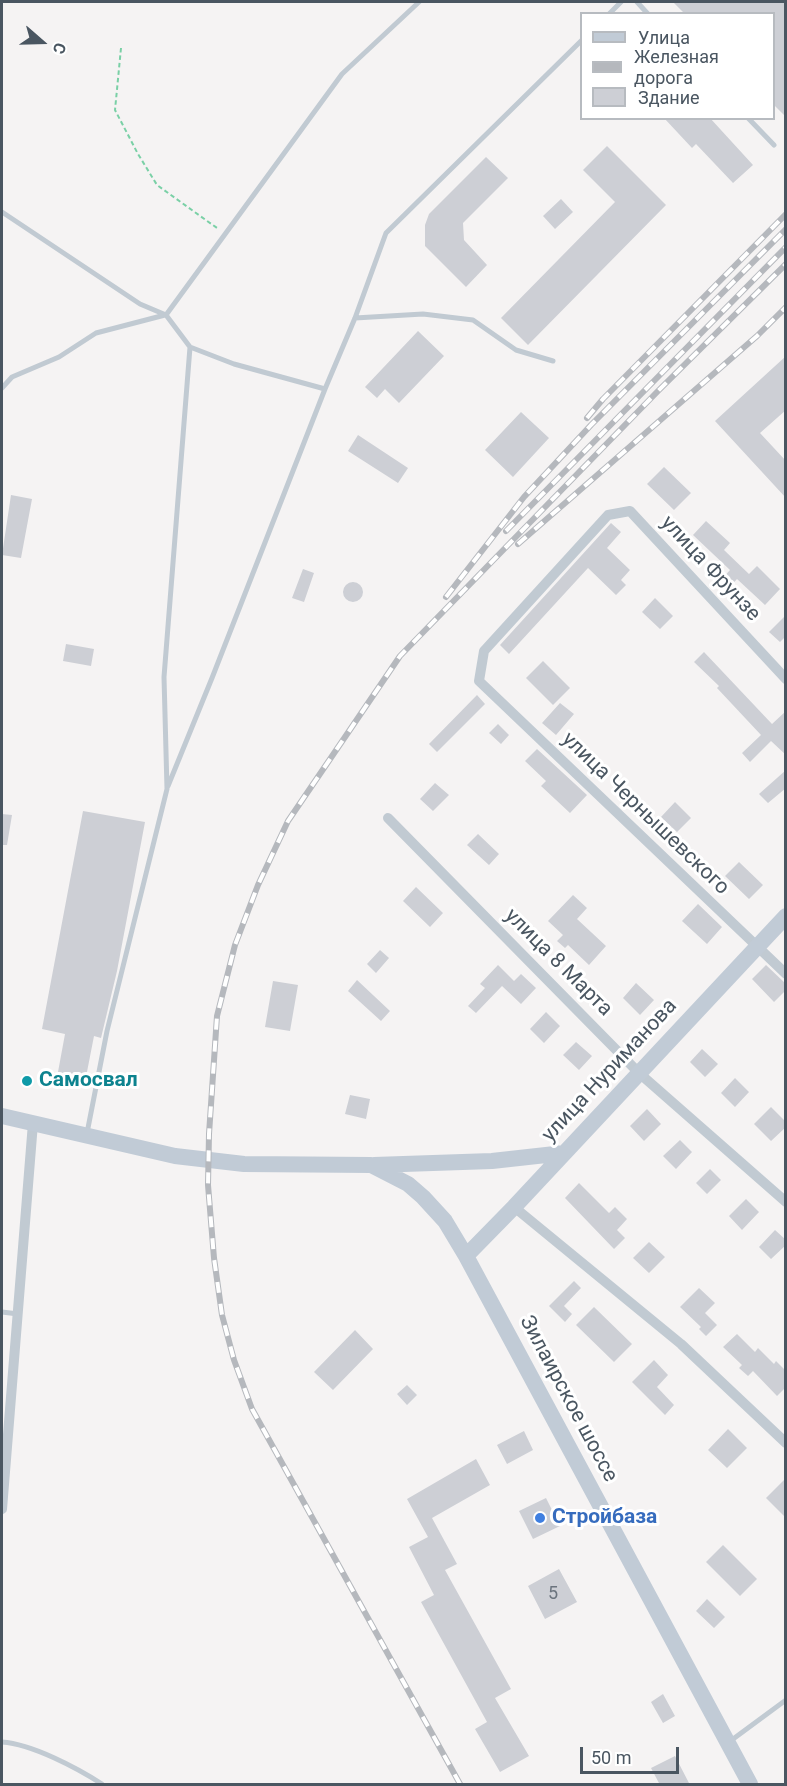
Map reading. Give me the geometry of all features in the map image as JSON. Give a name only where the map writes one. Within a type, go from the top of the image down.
[{"type":"main road","name":"улица Нуриманова","points":[[466,1256],[786,916]]},
{"type":"main road","points":[[2,1116],[175,1156],[244,1164],[371,1166],[492,1161],[564,1153]]},
{"type":"main road","name":"Зилаирское шоссе","points":[[371,1166],[408,1184],[423,1197],[444,1221],[466,1256],[750,1785]]},
{"type":"street","name":"улица Фрунзе","points":[[479,681],[484,651],[608,514],[630,511],[786,679]]},
{"type":"street","name":"улица Чернышевского","points":[[479,681],[756,948],[786,974]]},
{"type":"street","name":"улица 8 Марта","points":[[388,818],[639,1073],[786,1202]]},
{"type":"street","points":[[2,1509],[33,1123]]},
{"type":"street","points":[[514,1207],[681,1344],[786,1443]]},
{"type":"lane","points":[[2,388],[12,377],[59,357],[96,333],[166,315],[342,74],[419,2]]},
{"type":"lane","points":[[86,1135],[107,1031],[167,789],[355,318],[386,233],[580,42]]},
{"type":"lane","points":[[750,120],[774,145]]},
{"type":"lane","points":[[2,212],[140,304],[166,315],[190,347],[234,364],[325,389]]},
{"type":"lane","points":[[355,318],[423,314],[472,320],[516,350],[553,361]]},
{"type":"lane","points":[[167,789],[164,677],[190,347]]},
{"type":"lane","points":[[2,1312],[18,1314]]},
{"type":"lane","points":[[728,1743],[786,1700]]},
{"type":"lane","points":[[2,1742],[14,1743],[79,1769],[102,1785]]},
{"type":"path","points":[[121,48],[116,110],[138,154],[157,185],[225,234]]},
{"type":"building","points":[[673,2],[786,2],[786,117],[775,106],[775,12],[683,12]]},
{"type":"building","points":[[666,120],[712,120],[753,165],[733,183],[696,144],[692,148]]},
{"type":"building","points":[[607,146],[666,205],[528,345],[501,318],[615,202],[583,170]]},
{"type":"building","points":[[486,157],[508,178],[463,223],[464,240],[487,265],[466,287],[425,246],[425,225],[429,214]]},
{"type":"building","points":[[561,199],[573,212],[555,229],[543,216]]},
{"type":"building","points":[[418,331],[444,356],[399,403],[385,389],[377,398],[365,387]]},
{"type":"building","points":[[786,356],[786,410],[760,433],[786,461],[786,498],[715,421]]},
{"type":"building","points":[[521,412],[549,438],[513,477],[485,450]]},
{"type":"building","points":[[358,435],[408,468],[398,483],[348,451]]},
{"type":"building","points":[[664,467],[691,493],[674,510],[647,484]]},
{"type":"building","points":[[11,495],[32,499],[21,558],[2,555]]},
{"type":"building","points":[[706,521],[730,543],[724,550],[749,574],[757,566],[780,589],[765,605],[737,579],[729,588],[721,580],[730,570],[693,535]]},
{"type":"building","points":[[611,523],[621,532],[607,548],[630,570],[621,580],[626,585],[616,595],[588,568],[509,654],[500,645]]},
{"type":"building","points":[[303,569],[314,573],[304,602],[292,598]]},
{"type":"building","points":[[353,582],[360,585],[363,592],[360,599],[353,602],[346,599],[343,592],[346,585]]},
{"type":"building","points":[[655,598],[673,616],[660,629],[642,612]]},
{"type":"building","points":[[786,615],[786,636],[780,642],[769,632]]},
{"type":"building","points":[[66,644],[94,649],[91,666],[63,661]]},
{"type":"building","points":[[704,652],[772,724],[786,711],[786,755],[771,741],[750,762],[742,753],[761,735],[717,688],[719,686],[694,662]]},
{"type":"building","points":[[543,661],[570,688],[553,705],[526,678]]},
{"type":"building","points":[[477,695],[485,704],[437,752],[429,744]]},
{"type":"building","points":[[560,703],[574,714],[556,735],[542,723]]},
{"type":"building","points":[[498,724],[509,735],[501,744],[489,733]]},
{"type":"building","points":[[537,749],[587,795],[570,813],[541,786],[546,781],[525,761]]},
{"type":"building","points":[[786,770],[786,788],[768,803],[759,794]]},
{"type":"building","points":[[435,783],[449,795],[433,811],[420,799]]},
{"type":"building","points":[[675,802],[691,818],[677,832],[661,817]]},
{"type":"building","points":[[83,811],[145,822],[117,971],[101,1038],[94,1036],[86,1077],[58,1072],[65,1034],[42,1029]]},
{"type":"building","points":[[2,814],[12,815],[7,845],[2,845]]},
{"type":"building","points":[[478,834],[499,854],[489,865],[467,845]]},
{"type":"building","points":[[739,862],[763,885],[749,899],[725,876]]},
{"type":"building","points":[[416,887],[443,913],[430,927],[403,901]]},
{"type":"building","points":[[573,895],[587,908],[577,919],[606,946],[589,965],[568,945],[565,948],[557,941],[563,935],[548,921]]},
{"type":"building","points":[[698,904],[722,927],[707,944],[682,921]]},
{"type":"building","points":[[380,950],[389,958],[376,973],[367,964]]},
{"type":"building","points":[[498,965],[514,981],[521,974],[536,988],[521,1004],[502,986],[476,1013],[468,1006],[485,988],[480,984]]},
{"type":"building","points":[[766,965],[786,984],[786,990],[774,1002],[752,979]]},
{"type":"building","points":[[357,980],[390,1011],[381,1021],[348,991]]},
{"type":"building","points":[[273,981],[298,985],[290,1031],[265,1027]]},
{"type":"building","points":[[636,983],[654,1000],[640,1015],[623,998]]},
{"type":"building","points":[[546,1012],[560,1026],[544,1043],[530,1029]]},
{"type":"building","points":[[576,1042],[592,1056],[579,1070],[563,1055]]},
{"type":"building","points":[[702,1049],[718,1064],[705,1077],[690,1062]]},
{"type":"building","points":[[735,1078],[749,1092],[735,1107],[721,1093]]},
{"type":"building","points":[[350,1095],[370,1099],[366,1119],[345,1114]]},
{"type":"building","points":[[771,1107],[786,1122],[786,1127],[771,1141],[754,1124]]},
{"type":"building","points":[[647,1109],[661,1124],[644,1141],[630,1126]]},
{"type":"building","points":[[680,1140],[692,1152],[676,1169],[663,1156]]},
{"type":"building","points":[[710,1169],[721,1180],[707,1194],[696,1183]]},
{"type":"building","points":[[579,1183],[609,1213],[615,1207],[627,1219],[617,1230],[625,1238],[614,1249],[565,1198]]},
{"type":"building","points":[[746,1199],[759,1212],[742,1230],[729,1216]]},
{"type":"building","points":[[775,1230],[786,1240],[786,1245],[771,1259],[759,1247]]},
{"type":"building","points":[[649,1242],[665,1257],[649,1273],[633,1258]]},
{"type":"building","points":[[574,1281],[581,1288],[564,1306],[572,1314],[565,1322],[549,1306]]},
{"type":"building","points":[[699,1288],[715,1303],[705,1313],[717,1325],[706,1336],[699,1329],[701,1327],[680,1307]]},
{"type":"building","points":[[594,1307],[632,1344],[614,1362],[576,1325]]},
{"type":"building","points":[[355,1330],[373,1349],[333,1390],[314,1372]]},
{"type":"building","points":[[737,1334],[755,1352],[758,1348],[774,1364],[776,1361],[786,1371],[786,1387],[777,1396],[753,1371],[748,1376],[739,1368],[742,1365],[723,1347]]},
{"type":"building","points":[[654,1360],[668,1375],[657,1387],[674,1405],[665,1415],[632,1382]]},
{"type":"building","points":[[407,1385],[417,1395],[407,1405],[397,1394]]},
{"type":"building","points":[[728,1429],[747,1448],[727,1468],[708,1450]]},
{"type":"building","points":[[524,1431],[533,1450],[507,1464],[497,1445]]},
{"type":"building","points":[[476,1459],[490,1485],[432,1518],[457,1564],[445,1570],[511,1689],[495,1698],[529,1756],[500,1772],[475,1729],[487,1722],[421,1602],[434,1595],[409,1547],[428,1537],[407,1499]]},
{"type":"building","points":[[786,1478],[786,1518],[766,1498]]},
{"type":"building","name":"Стройбаза","points":[[546,1498],[560,1526],[533,1539],[519,1511]]},
{"type":"building","points":[[723,1545],[757,1579],[740,1596],[706,1562]]},
{"type":"building","points":[[559,1569],[577,1602],[545,1619],[528,1586]]},
{"type":"building","points":[[707,1599],[725,1617],[714,1628],[696,1611]]},
{"type":"building","points":[[663,1694],[675,1716],[663,1723],[651,1702]]},
{"type":"building","points":[[675,1756],[690,1785],[660,1785],[651,1768]]},
{"type":"railway","points":[[587,418],[603,399],[786,214]]},
{"type":"railway","points":[[446,597],[524,497],[591,425],[786,229]]},
{"type":"railway","points":[[506,531],[786,247]]},
{"type":"railway","points":[[460,1784],[252,1409],[234,1360],[222,1315],[214,1258],[208,1185],[217,1016],[235,945],[258,885],[288,821],[400,656],[658,391],[786,264]]},
{"type":"railway","points":[[518,544],[757,336],[786,307]]},
{"type":"place","name":"Самосвал","points":[[27,1081]]},
{"type":"place","name":"Стройбаза","points":[[540,1518]]}]
